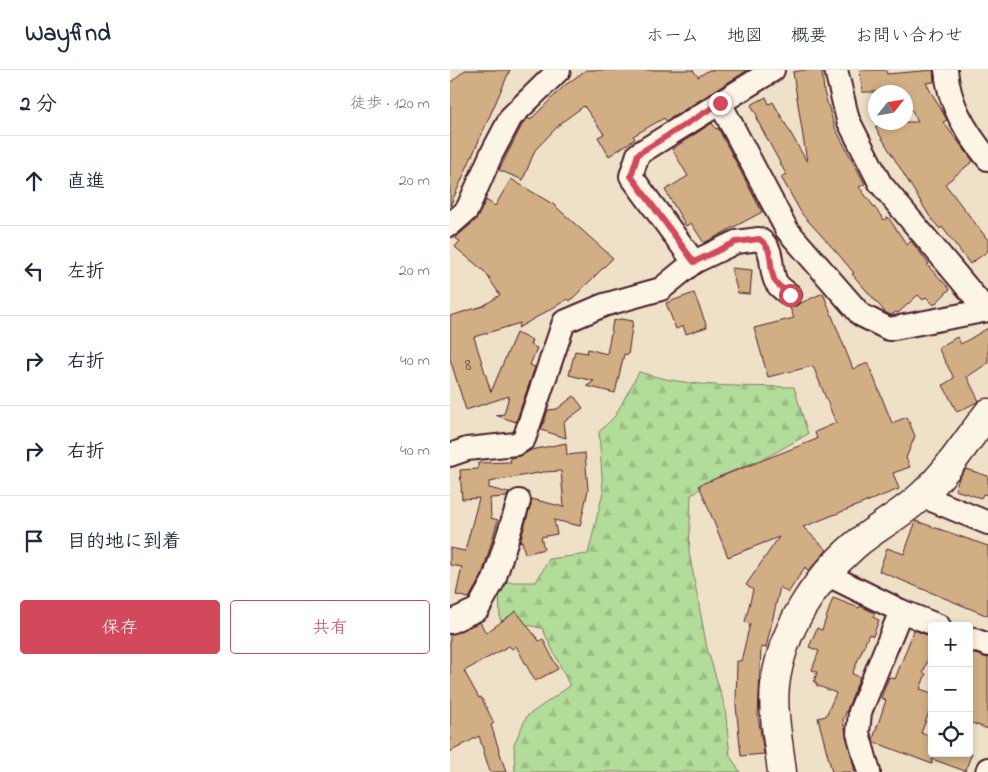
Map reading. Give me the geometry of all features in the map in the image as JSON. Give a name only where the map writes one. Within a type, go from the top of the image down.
[{"type":"street","points":[[450,225],[467,210],[491,155],[511,117],[559,70]]},
{"type":"street","points":[[694,262],[631,176],[638,154],[773,70]]},
{"type":"street","points":[[720,103],[787,230],[861,315],[889,329],[987,310],[880,183],[848,120],[836,70]]},
{"type":"street","points":[[946,70],[948,89],[957,113],[973,141],[988,159]]},
{"type":"street","points":[[450,455],[467,448],[516,444],[524,440],[564,322],[604,305],[661,289],[694,262],[736,242],[759,239],[767,244],[775,282],[790,295]]},
{"type":"street","points":[[782,772],[775,718],[775,686],[782,650],[796,616],[826,574],[854,546],[922,496],[988,413]]},
{"type":"street","points":[[922,496],[988,523]]},
{"type":"street","points":[[450,622],[478,609],[494,580],[518,501]]},
{"type":"street","points":[[826,574],[930,622]]},
{"type":"street","points":[[869,772],[858,733],[860,712],[901,610]]},
{"type":"street","points":[[973,639],[988,645]]},
{"type":"green space","points":[[639,372],[696,384],[794,387],[808,434],[769,456],[716,478],[691,495],[689,552],[707,648],[725,707],[730,756],[740,772],[515,772],[514,744],[527,716],[570,686],[542,628],[500,620],[499,582],[536,582],[549,559],[588,554],[603,492],[599,432],[615,416]]},
{"type":"building","points":[[465,70],[510,70],[450,206],[450,83]]},
{"type":"building","points":[[586,70],[693,70],[698,77],[709,70],[748,70],[666,121],[664,118],[633,136],[635,139],[609,156],[598,137],[604,134],[584,106],[562,122],[535,150],[523,180],[499,170],[522,125],[528,118],[530,120],[564,86]]},
{"type":"building","points":[[822,70],[824,92],[835,128],[865,184],[859,187],[884,220],[888,217],[907,245],[911,241],[929,264],[927,265],[950,289],[934,305],[926,297],[923,300],[918,295],[898,313],[896,312],[891,315],[886,313],[852,274],[854,273],[839,255],[802,214],[781,177],[786,174],[751,105],[766,97],[769,104],[773,102],[807,162],[793,72]]},
{"type":"building","points":[[860,70],[886,70],[887,74],[933,70],[934,82],[926,83],[947,120],[943,122],[973,161],[945,184],[988,240],[988,251],[970,264],[942,227],[940,229],[930,217],[877,130],[913,130],[913,122],[918,122],[913,112],[913,85],[868,85],[868,92],[862,92]]},
{"type":"building","points":[[712,123],[716,129],[718,128],[762,212],[704,243],[691,223],[686,226],[665,190],[688,176],[672,149]]},
{"type":"building","points":[[511,179],[554,205],[613,258],[570,301],[568,299],[518,328],[520,323],[474,337],[491,392],[516,333],[532,340],[530,345],[537,348],[530,365],[535,367],[516,422],[495,415],[504,414],[509,396],[466,410],[450,359],[450,316],[483,306],[500,295],[485,272],[455,247],[460,241],[455,238],[476,220],[486,200],[495,206]]},
{"type":"building","points":[[731,268],[752,270],[750,294],[738,293]]},
{"type":"building","points":[[694,293],[707,327],[686,334],[683,326],[676,329],[666,303]]},
{"type":"building","points":[[823,293],[853,369],[868,363],[892,423],[907,417],[915,436],[906,458],[910,467],[893,473],[899,489],[803,527],[827,550],[808,571],[805,567],[788,593],[780,587],[766,648],[761,647],[758,716],[764,754],[741,756],[736,705],[737,661],[741,661],[750,624],[745,622],[753,590],[746,585],[779,537],[728,557],[699,485],[817,439],[815,432],[836,423],[813,366],[768,377],[754,328],[794,318],[790,308]]},
{"type":"building","points":[[621,319],[633,321],[628,355],[624,354],[615,393],[587,386],[594,381],[569,375],[575,351],[587,353],[588,349],[607,354],[613,321]]},
{"type":"building","points":[[988,328],[988,363],[967,377],[979,401],[957,412],[943,385],[954,378],[938,348],[957,337],[961,344]]},
{"type":"building","points":[[574,396],[583,408],[564,422],[566,438],[541,430],[548,410],[557,409]]},
{"type":"building","points":[[566,443],[567,455],[585,453],[588,490],[580,526],[554,520],[557,534],[541,537],[544,549],[525,554],[522,541],[520,542],[532,499],[564,507],[561,471],[543,472],[489,482],[489,488],[509,493],[506,497],[490,498],[491,518],[498,520],[482,575],[469,598],[456,595],[462,567],[450,565],[450,548],[465,551],[479,498],[462,499],[460,470],[478,469],[478,463],[511,462],[510,458],[523,455],[531,450]]},
{"type":"building","points":[[966,469],[988,476],[988,495],[983,494],[981,498],[955,490],[959,478]]},
{"type":"building","points":[[916,521],[988,546],[988,616],[879,571],[887,548],[904,554]]},
{"type":"building","points":[[833,598],[859,608],[860,606],[875,613],[873,617],[879,620],[873,636],[869,634],[852,674],[860,677],[843,720],[855,772],[832,772],[818,718],[826,716],[836,693],[816,685],[817,683],[814,682],[817,672],[812,670],[819,651],[809,647],[817,628],[822,630]]},
{"type":"building","points":[[516,611],[539,641],[543,639],[558,669],[535,681],[516,646],[512,649],[509,646],[464,671],[479,698],[481,697],[494,723],[491,725],[506,772],[490,772],[479,736],[450,752],[450,635],[480,622],[486,633]]},
{"type":"building","points":[[914,630],[928,635],[928,660],[923,673],[926,674],[920,689],[928,692],[928,715],[921,733],[928,736],[928,757],[970,757],[965,771],[932,759],[932,764],[874,742],[873,739],[886,700],[881,698],[889,677],[895,679]]},
{"type":"building","points":[[973,653],[988,658],[988,729],[973,723]]},
{"type":"route","points":[[720,103],[638,154],[631,176],[694,262],[736,242],[759,239],[767,244],[775,282],[790,295]]}]
